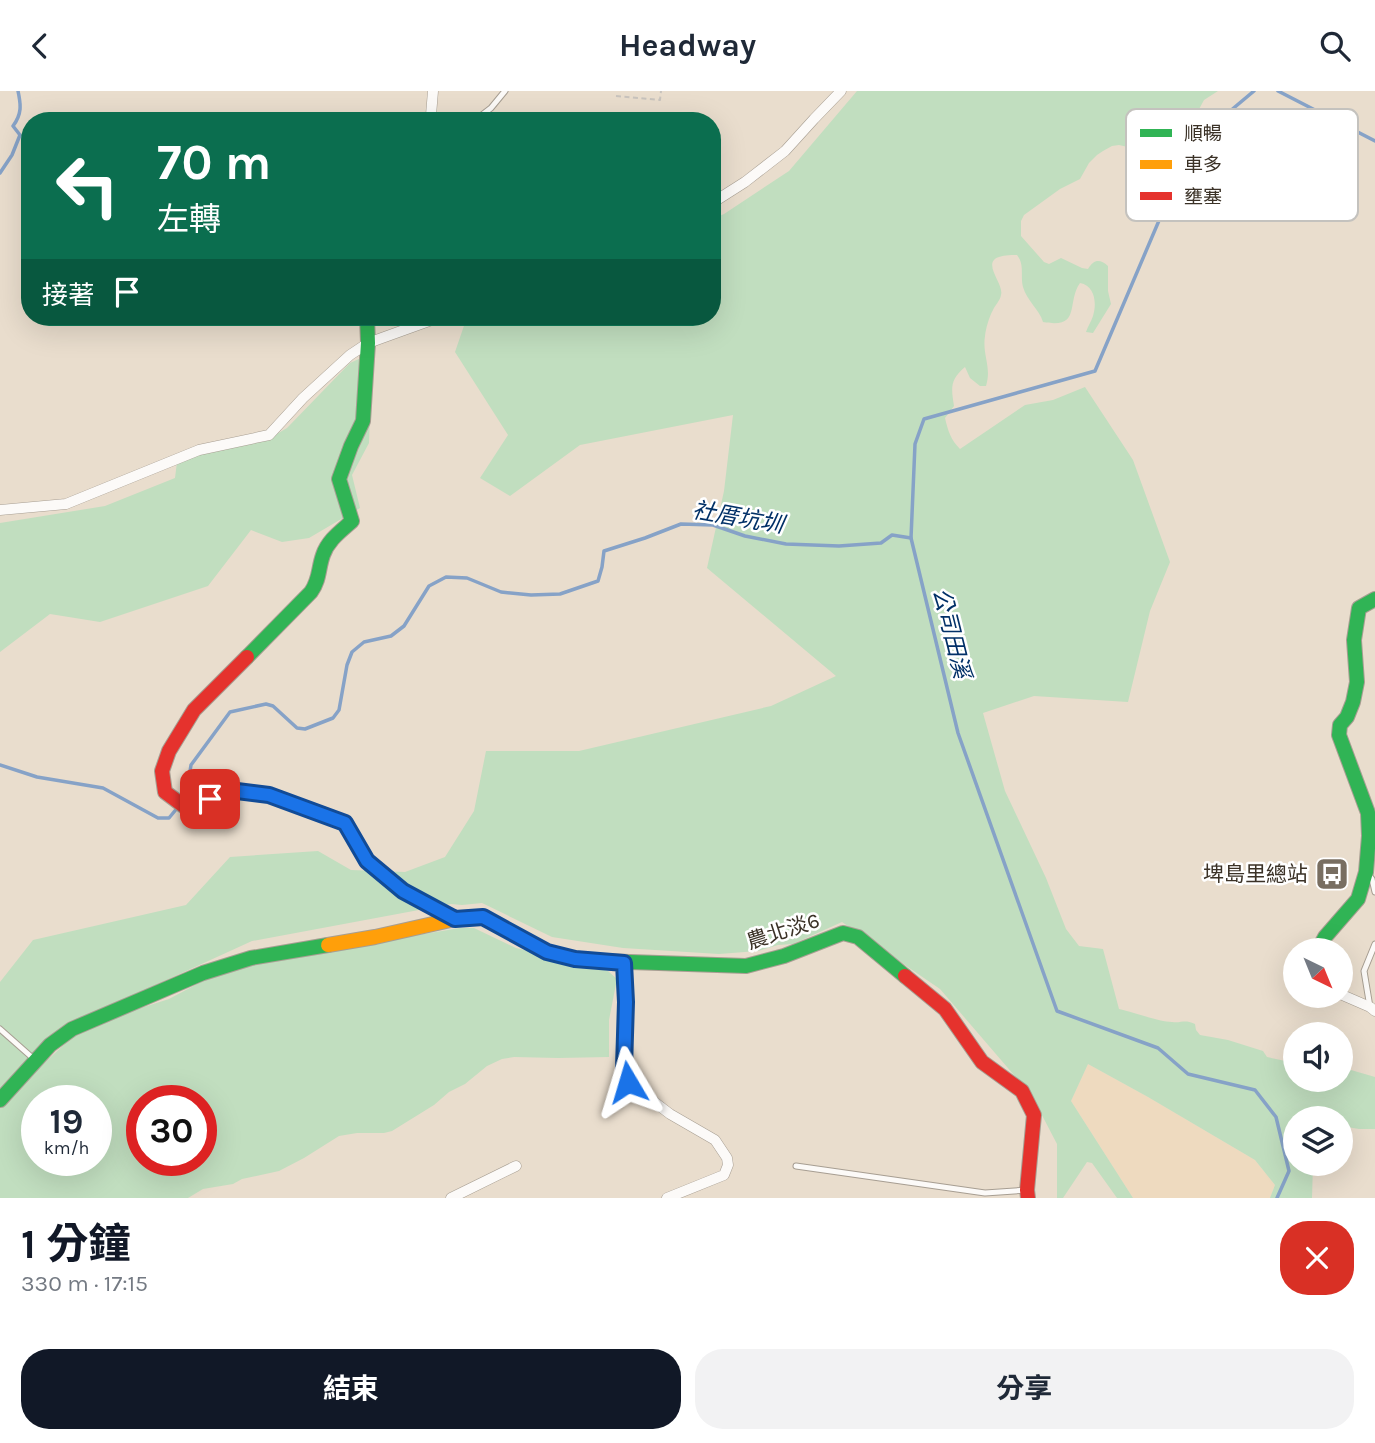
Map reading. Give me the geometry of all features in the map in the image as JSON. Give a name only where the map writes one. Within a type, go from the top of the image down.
[{"type":"street","points":[[431,112],[433,91]]},
{"type":"street","points":[[721,198],[785,151],[841,91]]},
{"type":"street","points":[[367,326],[363,421],[339,479],[352,521],[331,539],[322,555],[320,580],[311,592],[194,710],[169,751],[162,771],[163,783],[165,792],[189,810],[195,810],[229,790],[269,795],[345,823],[367,861],[403,891],[455,919]]},
{"type":"street","points":[[0,510],[66,504],[199,450],[269,435],[303,398],[350,355],[368,343],[415,326]]},
{"type":"street","points":[[1324,938],[1358,899],[1371,877],[1368,813],[1339,735],[1340,725],[1353,702],[1357,682],[1354,641],[1357,615],[1359,608],[1375,599]]},
{"type":"street","name":"農北淡6","points":[[455,919],[483,917],[547,952],[575,959],[624,963],[746,966],[784,956],[843,933],[858,937],[945,1009],[982,1062],[1022,1091],[1034,1115],[1028,1194]]},
{"type":"street","points":[[0,1100],[35,1059],[72,1028],[203,973],[251,958],[375,937],[455,919]]},
{"type":"street","points":[[624,963],[624,1068],[628,1082],[670,1114],[715,1140],[727,1158],[728,1165],[724,1175],[667,1198]]},
{"type":"street","points":[[1353,1000],[1372,1009]]},
{"type":"street","points":[[451,1198],[516,1166]]},
{"type":"lane","points":[[486,112],[505,91]]},
{"type":"lane","points":[[1371,877],[1375,892]]},
{"type":"lane","points":[[1372,1009],[1364,971],[1375,944]]},
{"type":"lane","points":[[0,1029],[35,1059]]},
{"type":"lane","points":[[796,1166],[985,1192],[1028,1194]]},
{"type":"path","points":[[616,96],[660,100],[661,91]]},
{"type":"shaded area","points":[[1088,1064],[1255,1160],[1275,1185],[1270,1198],[1133,1198],[1071,1101]]},
{"type":"green space","points":[[857,91],[1218,91],[1204,100],[1199,109],[1126,109],[1126,147],[1112,146],[1097,155],[1080,179],[1060,189],[1024,215],[1021,221],[1021,236],[1044,262],[1049,264],[1061,258],[1082,268],[1088,269],[1097,261],[1108,266],[1111,304],[1093,333],[1086,332],[1093,316],[1095,301],[1092,291],[1080,283],[1068,318],[1063,322],[1043,322],[1025,292],[1021,263],[1017,255],[995,259],[992,264],[1001,295],[985,333],[988,373],[986,386],[980,386],[970,378],[965,367],[954,380],[954,406],[945,418],[952,439],[960,449],[1025,405],[1053,400],[1085,387],[1133,460],[1170,562],[1150,611],[1128,702],[1034,696],[983,713],[1005,791],[1046,878],[1066,929],[1079,946],[1103,949],[1119,1009],[1167,1022],[1186,1021],[1195,1024],[1200,1035],[1228,1040],[1263,1051],[1267,1057],[1283,1060],[1283,1092],[1353,1092],[1353,1071],[1375,1077],[1375,1129],[1353,1128],[1353,1106],[1283,1106],[1283,1176],[1313,1176],[1312,1198],[1270,1198],[1275,1185],[1255,1160],[1088,1064],[1071,1101],[1133,1198],[1117,1198],[1092,1163],[1087,1162],[1063,1198],[1057,1198],[1057,1144],[1032,1096],[940,989],[842,922],[793,944],[758,951],[719,954],[623,948],[552,937],[482,903],[451,904],[252,941],[90,1015],[0,1092],[0,982],[33,940],[186,905],[230,857],[318,851],[351,870],[405,872],[445,857],[474,811],[486,751],[579,751],[771,706],[836,676],[707,568],[724,491],[733,415],[580,445],[510,496],[480,478],[508,435],[455,352],[464,326],[721,326],[721,215],[789,171]]},
{"type":"green space","points":[[361,358],[371,383],[369,443],[352,475],[360,508],[309,538],[282,542],[251,530],[208,586],[100,622],[50,614],[0,652],[0,523],[105,506],[175,478],[177,462],[204,450],[248,445],[275,435],[287,428],[350,363]]},
{"type":"green space","points":[[460,928],[474,928],[516,948],[608,971],[617,979],[609,1020],[609,1057],[502,1059],[487,1066],[465,1084],[392,1131],[339,1136],[279,1171],[203,1189],[188,1198],[0,1198],[0,1104],[82,1028],[169,999],[231,966]]},
{"type":"waterway","points":[[0,173],[12,155],[20,135],[13,126],[20,109],[18,91]]},
{"type":"waterway","name":"公司田溪","points":[[1233,109],[1254,91]]},
{"type":"waterway","name":"公司田溪","points":[[1278,91],[1313,109]]},
{"type":"waterway","name":"公司田溪","points":[[1358,132],[1375,141]]},
{"type":"waterway","name":"公司田溪","points":[[1159,221],[1095,371],[924,419],[915,444],[911,538],[958,733],[1057,1011],[1158,1048],[1188,1074],[1255,1090],[1276,1117],[1289,1171],[1277,1198]]},
{"type":"waterway","name":"社厝坑圳","points":[[183,801],[191,765],[230,712],[266,704],[273,706],[297,728],[305,729],[333,718],[339,710],[352,652],[364,642],[391,636],[404,626],[429,586],[446,577],[467,578],[501,592],[560,594],[598,581],[604,551],[681,524],[713,525],[745,536],[786,544],[839,546],[881,543],[892,535],[911,538]]},
{"type":"waterway","name":"社厝坑圳","points":[[0,765],[37,777],[103,788],[158,818],[169,818],[178,807]]},
{"type":"traffic: fast","points":[[247,657],[311,592],[325,550],[335,536],[352,521],[339,479],[363,421],[367,326]]},
{"type":"traffic: fast","points":[[1324,938],[1358,899],[1366,872],[1368,813],[1339,735],[1340,725],[1347,717],[1353,702],[1357,682],[1354,640],[1359,608],[1375,599]]},
{"type":"traffic: fast","points":[[601,961],[746,966],[784,956],[843,933],[858,937],[905,976]]},
{"type":"traffic: fast","points":[[0,1100],[50,1045],[72,1029],[203,973],[251,958],[328,945]]},
{"type":"traffic: slow","points":[[322,814],[345,823],[367,861],[403,891],[455,919],[483,917],[547,952],[575,959],[601,961]]},
{"type":"traffic: slow","points":[[328,945],[455,919]]},
{"type":"traffic: jam","points":[[247,657],[194,710],[169,751],[162,771],[165,792],[189,810],[195,810],[229,790],[269,795],[322,814]]},
{"type":"traffic: jam","points":[[905,976],[945,1009],[982,1062],[1022,1091],[1034,1115],[1028,1198]]},
{"type":"place","name":"埤島里總站","points":[[1332,874]]},
{"type":"route","points":[[210,799],[229,790],[269,795],[345,823],[367,861],[403,891],[455,919],[483,917],[547,952],[575,959],[624,963],[624,1068],[628,1082]]}]
